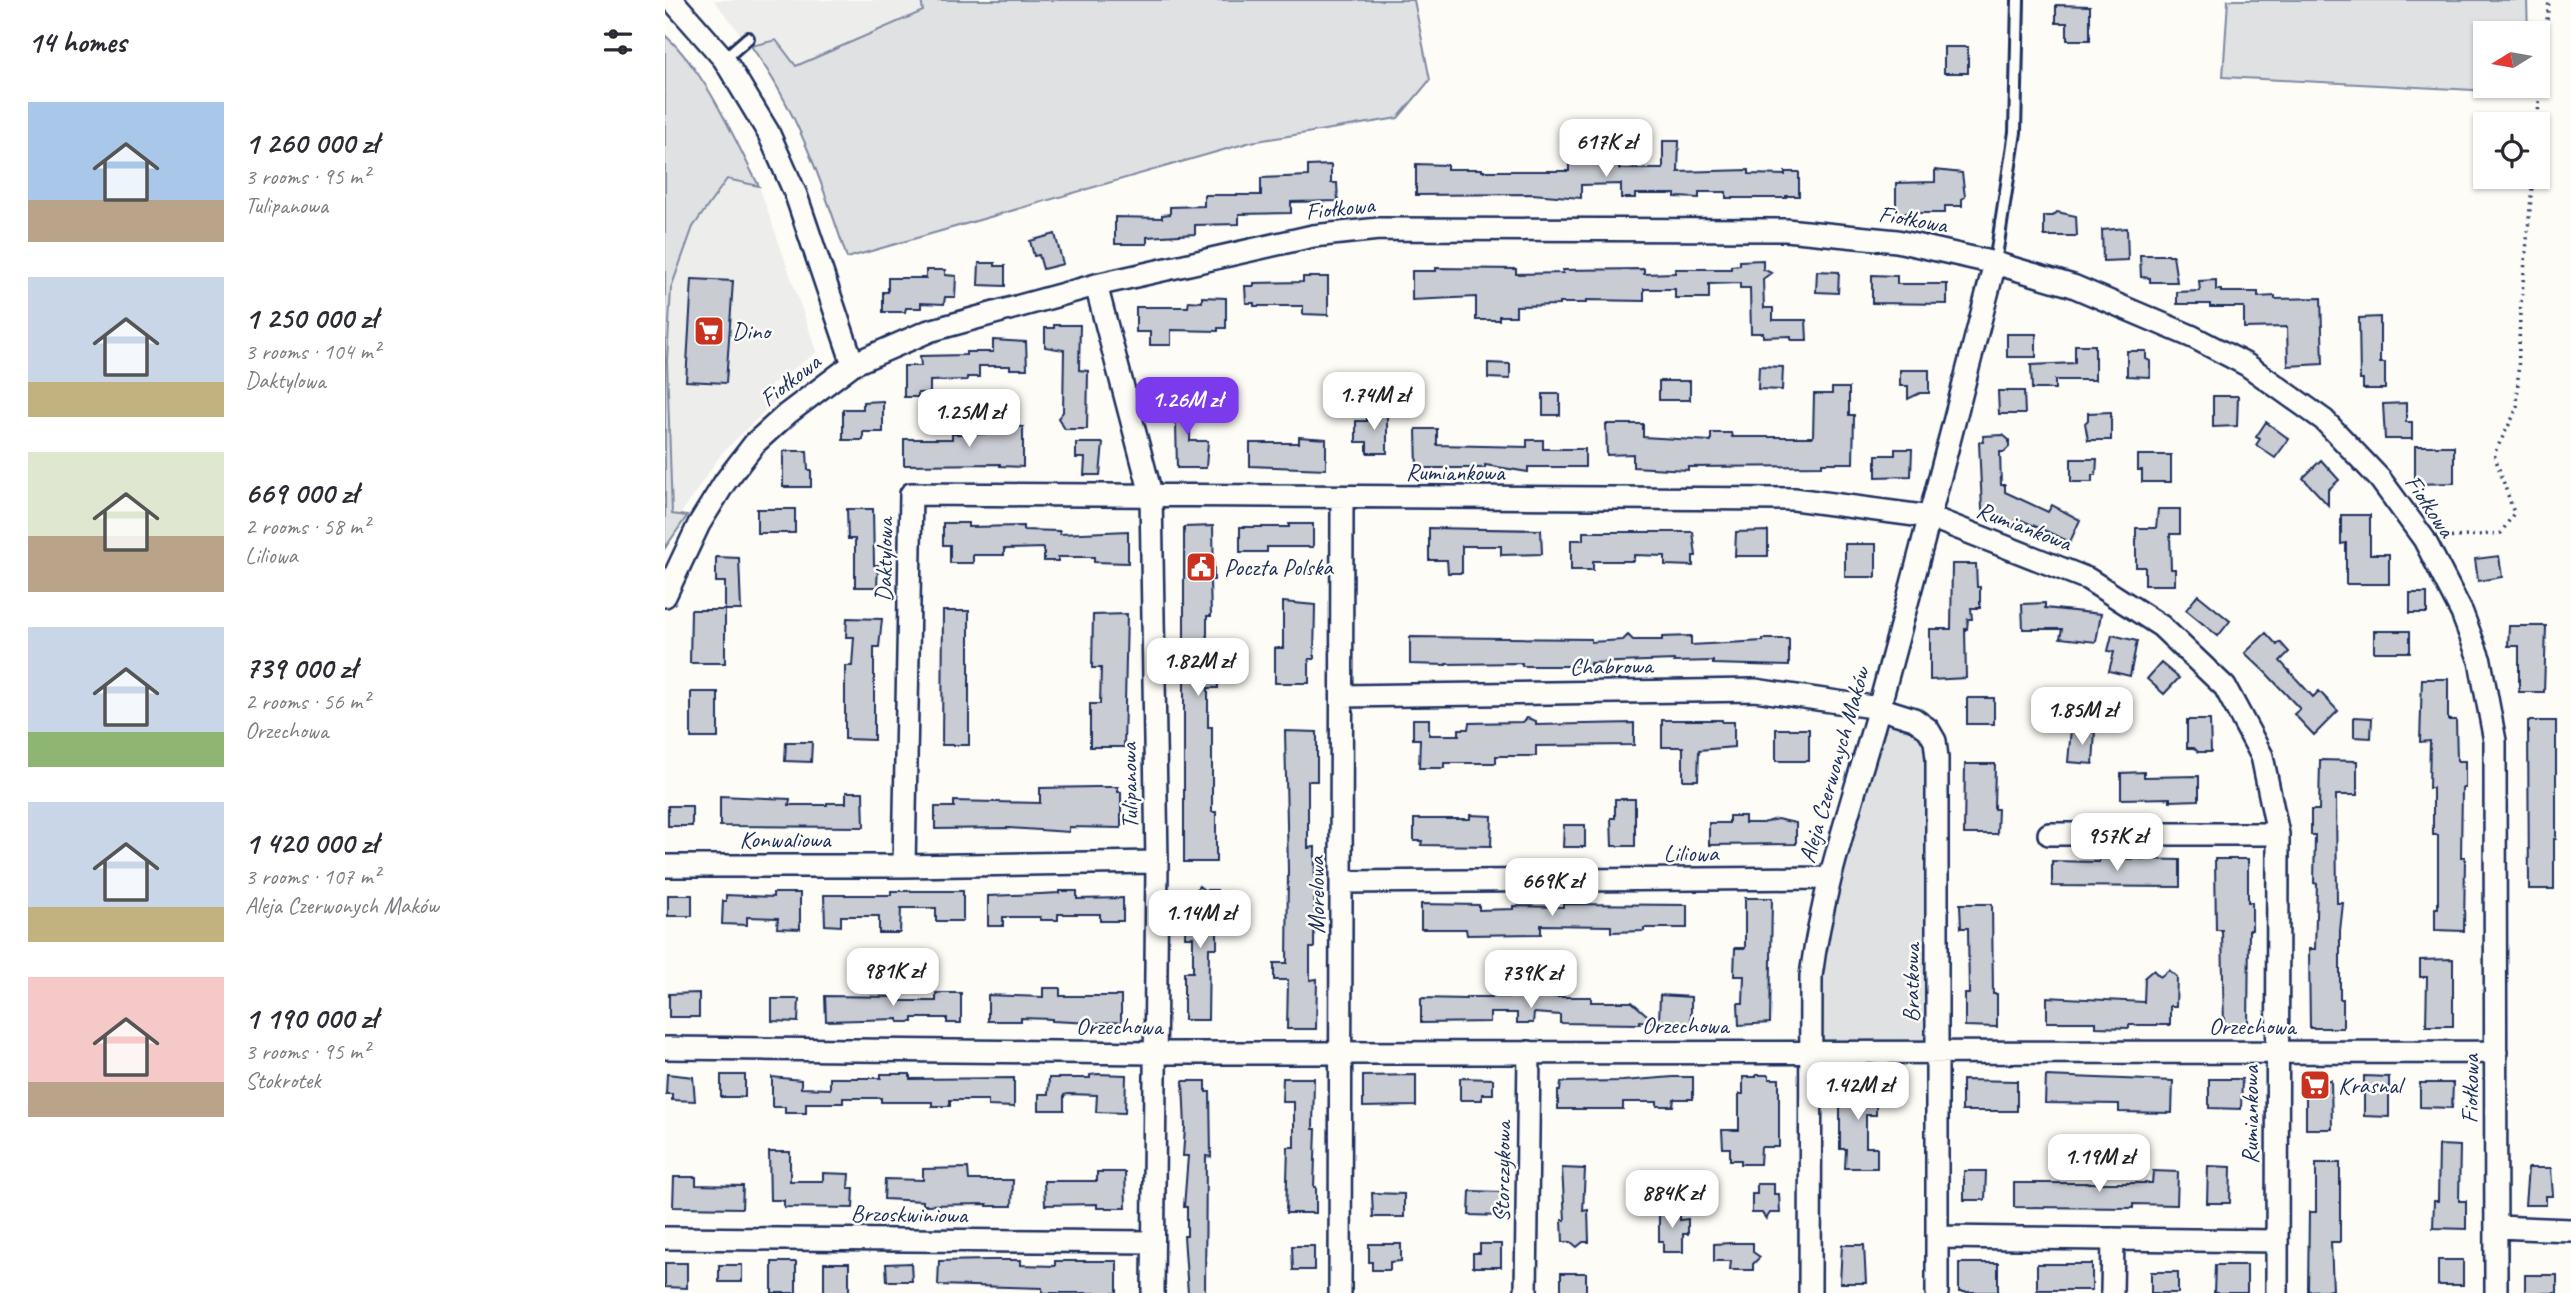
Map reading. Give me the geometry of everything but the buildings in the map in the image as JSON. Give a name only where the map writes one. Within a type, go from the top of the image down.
[{"type":"street","points":[[673,2],[723,59],[768,132],[796,195],[853,364]]},
{"type":"street","name":"Fiołkowa","points":[[665,596],[699,524],[725,482],[755,443],[787,414],[853,364],[929,331],[1097,285],[1313,236],[1379,229],[1786,229],[1897,241],[1995,263],[2073,286],[2193,337],[2247,365],[2324,420],[2380,479],[2424,539],[2462,613],[2480,661],[2495,741],[2496,1293]]},
{"type":"street","name":"Aleja Czerwonych Maków","points":[[1810,1293],[1811,976],[1816,939],[1829,878],[1879,708],[1995,263]]},
{"type":"street","name":"Tulipanowa","points":[[1097,285],[1150,494],[1157,862],[1153,1293]]},
{"type":"street","name":"Daktylowa","points":[[904,866],[911,494],[1150,494]]},
{"type":"street","name":"Rumiankowa","points":[[1150,494],[1342,498],[1794,499],[1930,517],[2088,579],[2161,626],[2225,687],[2262,756],[2278,834],[2277,1293]]},
{"type":"street","name":"Morelowa","points":[[1340,1293],[1342,498]]},
{"type":"street","name":"Chabrowa","points":[[1342,696],[1755,690],[1879,708]]},
{"type":"street","name":"Bratkowa","points":[[1879,708],[1914,719],[1928,729],[1935,741],[1937,758],[1937,1293]]},
{"type":"street","points":[[2049,834],[2278,834]]},
{"type":"street","name":"Konwaliowa","points":[[665,866],[1157,862]]},
{"type":"street","name":"Liliowa","points":[[1343,882],[1829,878]]},
{"type":"street","name":"Orzechowa","points":[[665,1048],[1154,1053],[2496,1052]]},
{"type":"street","name":"Storczykowa","points":[[1527,1293],[1529,1052]]},
{"type":"street","points":[[2497,1227],[2571,1230]]},
{"type":"street","points":[[1938,1237],[2277,1241]]},
{"type":"street","name":"Brzoskwiniowa","points":[[665,1238],[1153,1242]]},
{"type":"street","points":[[2112,1293],[2113,1239]]},
{"type":"lane","points":[[1995,263],[2015,132],[2018,0]]},
{"type":"lane","points":[[723,59],[748,38]]},
{"type":"path","points":[[2538,112],[2549,0]]},
{"type":"path","points":[[2424,539],[2501,533],[2514,513],[2494,454],[2517,409],[2520,314],[2532,189]]},
{"type":"shaded area","points":[[714,0],[921,0],[924,11],[796,66],[757,55]]},
{"type":"shaded area","points":[[921,0],[1414,0],[1430,80],[1398,118],[1251,142],[847,258],[807,148],[782,95],[751,46],[776,40],[796,66],[923,11]]},
{"type":"shaded area","points":[[2228,0],[2527,0],[2528,21],[2473,21],[2473,90],[2223,77]]},
{"type":"shaded area","points":[[665,35],[707,87],[759,186],[727,179],[693,227],[671,288],[667,361],[672,514],[687,516],[665,548]]},
{"type":"shaded area","points":[[727,179],[759,186],[817,352],[770,386],[778,398],[722,453],[680,515],[672,514],[667,361],[671,288],[693,227]]},
{"type":"shaded area","points":[[1880,709],[1927,729],[1937,1052],[1811,1050],[1812,976]]},
{"type":"place","name":"Dino","points":[[709,331]]},
{"type":"place","name":"Poczta Polska","points":[[1201,567]]},
{"type":"place","name":"Krasnal","points":[[2315,1085]]}]
